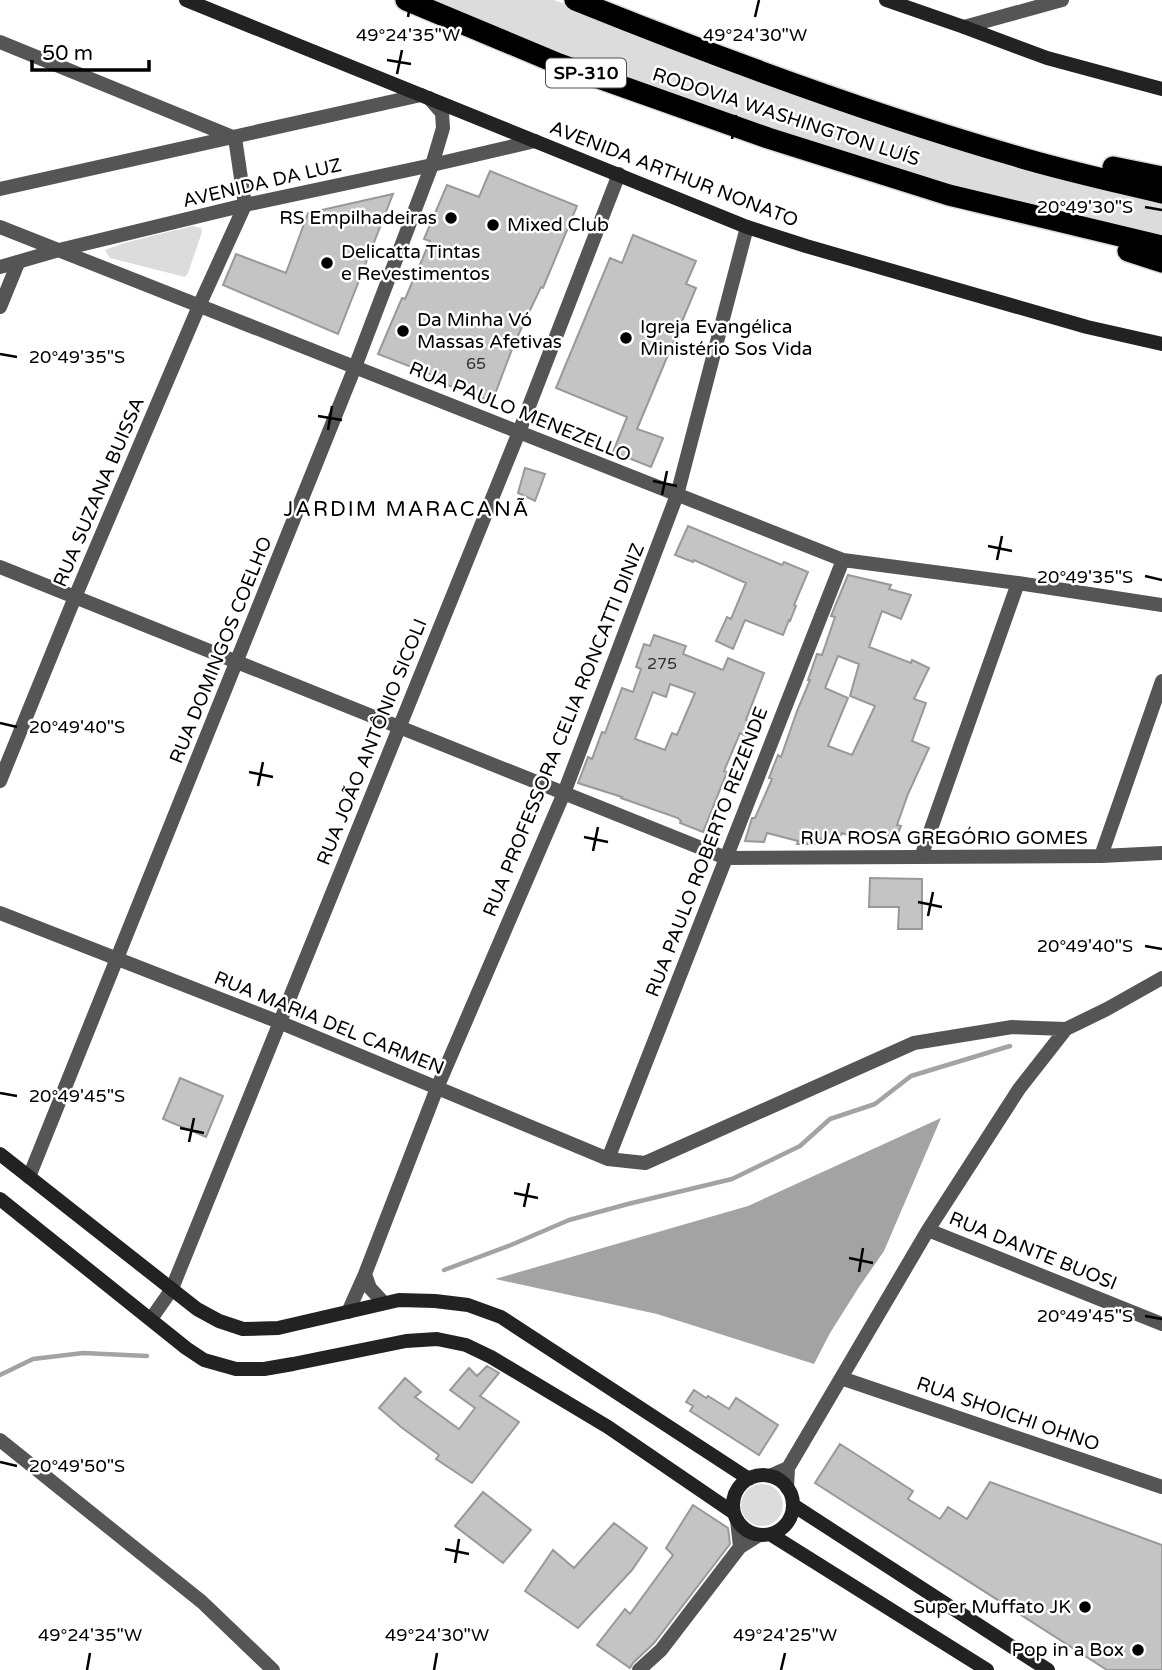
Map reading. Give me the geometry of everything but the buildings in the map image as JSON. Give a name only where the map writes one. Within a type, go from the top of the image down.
[{"type":"highway","name":"RODOVIA WASHINGTON LUÍS","points":[[406,0],[559,64],[768,138],[949,195],[1162,246]]},
{"type":"highway","name":"RODOVIA WASHINGTON LUÍS","points":[[575,0],[819,93],[1014,156],[1162,194]]},
{"type":"highway","points":[[819,93],[932,119],[1103,165],[1162,177]]},
{"type":"highway","points":[[949,195],[1162,262]]},
{"type":"main road","name":"AVENIDA ARTHUR NONATO","points":[[186,0],[747,227],[1087,327],[1162,344]]},
{"type":"main road","points":[[886,0],[1047,58],[1162,89]]},
{"type":"main road","points":[[0,1154],[197,1309],[219,1321],[243,1329],[278,1328],[399,1300],[468,1305],[501,1317],[748,1479]]},
{"type":"main road","points":[[0,1199],[204,1360],[236,1369],[264,1369],[406,1341],[436,1339],[466,1345],[491,1357],[608,1427],[735,1516],[750,1532],[765,1534],[779,1530],[791,1515],[791,1496],[782,1483],[770,1476],[759,1475],[748,1479],[735,1493],[735,1516]]},
{"type":"main road","points":[[793,1506],[1048,1670]]},
{"type":"main road","points":[[765,1534],[986,1670]]},
{"type":"street","points":[[964,27],[1062,0]]},
{"type":"street","points":[[0,41],[235,138]]},
{"type":"street","points":[[0,189],[425,96]]},
{"type":"street","name":"RUA DOMINGOS COELHO","points":[[29,1177],[355,368],[432,165],[443,128],[442,113],[425,96]]},
{"type":"street","points":[[235,138],[245,205]]},
{"type":"street","name":"AVENIDA DA LUZ","points":[[0,267],[245,205],[535,141]]},
{"type":"street","name":"RUA JOÃO ANTÔNIO SICOLI","points":[[151,1319],[172,1289],[519,432],[619,174]]},
{"type":"street","name":"RUA SUZANA BUISSA","points":[[0,781],[75,597],[245,205]]},
{"type":"street","name":"RUA PAULO MENEZELLO","points":[[0,227],[842,560],[1162,605]]},
{"type":"street","name":"RUA PROFESSORA CELIA RONCATTI DINIZ","points":[[348,1312],[437,1088],[564,793],[677,495],[747,227]]},
{"type":"street","points":[[0,307],[18,263]]},
{"type":"street","name":"RUA PAULO ROBERTO REZENDE","points":[[608,1158],[842,560]]},
{"type":"street","points":[[0,568],[726,858]]},
{"type":"street","points":[[921,857],[1018,583]]},
{"type":"street","points":[[1101,856],[1162,681]]},
{"type":"street","name":"RUA ROSA GREGÓRIO GOMES","points":[[726,858],[1101,856],[1162,853]]},
{"type":"street","name":"RUA MARIA DEL CARMEN","points":[[0,913],[279,1022],[608,1158],[645,1163],[914,1043],[1012,1027],[1066,1029]]},
{"type":"street","points":[[787,1488],[789,1468],[841,1378],[928,1230],[1019,1089],[1066,1029],[1162,978]]},
{"type":"street","name":"RUA DANTE BUOSI","points":[[928,1230],[1162,1324]]},
{"type":"street","points":[[365,1274],[370,1288],[384,1303]]},
{"type":"street","name":"RUA SHOICHI OHNO","points":[[841,1378],[1162,1487]]},
{"type":"street","points":[[0,1440],[202,1602],[273,1670]]},
{"type":"street","points":[[770,1476],[789,1468]]},
{"type":"street","points":[[735,1516],[740,1547]]},
{"type":"street","points":[[639,1670],[661,1650],[740,1547],[765,1534]]},
{"type":"shaded area","points":[[433,0],[554,0],[721,66],[1162,202],[1162,238],[953,186],[705,107],[619,76]]},
{"type":"shaded area","points":[[192,226],[201,228],[202,232],[185,277],[110,258],[105,250],[124,243]]},
{"type":"shaded area","points":[[941,1118],[884,1251],[830,1333],[814,1364],[657,1314],[495,1279],[748,1206]]},
{"type":"shaded area","points":[[762,1484],[777,1490],[783,1505],[777,1520],[762,1526],[747,1520],[741,1505],[747,1490]]},
{"type":"waterway","points":[[444,1270],[569,1220],[732,1179],[800,1146],[830,1119],[875,1104],[911,1076],[1010,1046]]},
{"type":"waterway","points":[[0,1375],[33,1359],[83,1353],[147,1356]]},
{"type":"place","name":"RS Empilhadeiras","points":[[451,218]]},
{"type":"place","name":"Mixed Club","points":[[493,225]]},
{"type":"place","name":"Delicatta Tintas e Revestimentos","points":[[327,263]]},
{"type":"place","name":"Da Minha Vó Massas Afetivas","points":[[403,331]]},
{"type":"place","name":"Igreja Evangélica Ministério Sos Vida","points":[[626,338]]},
{"type":"place","name":"Super Muffato JK","points":[[1085,1607]]},
{"type":"place","name":"Pop in a Box","points":[[1138,1650]]},
{"type":"district","name":"JARDIM MARACANÃ","points":[[407,509]]}]
